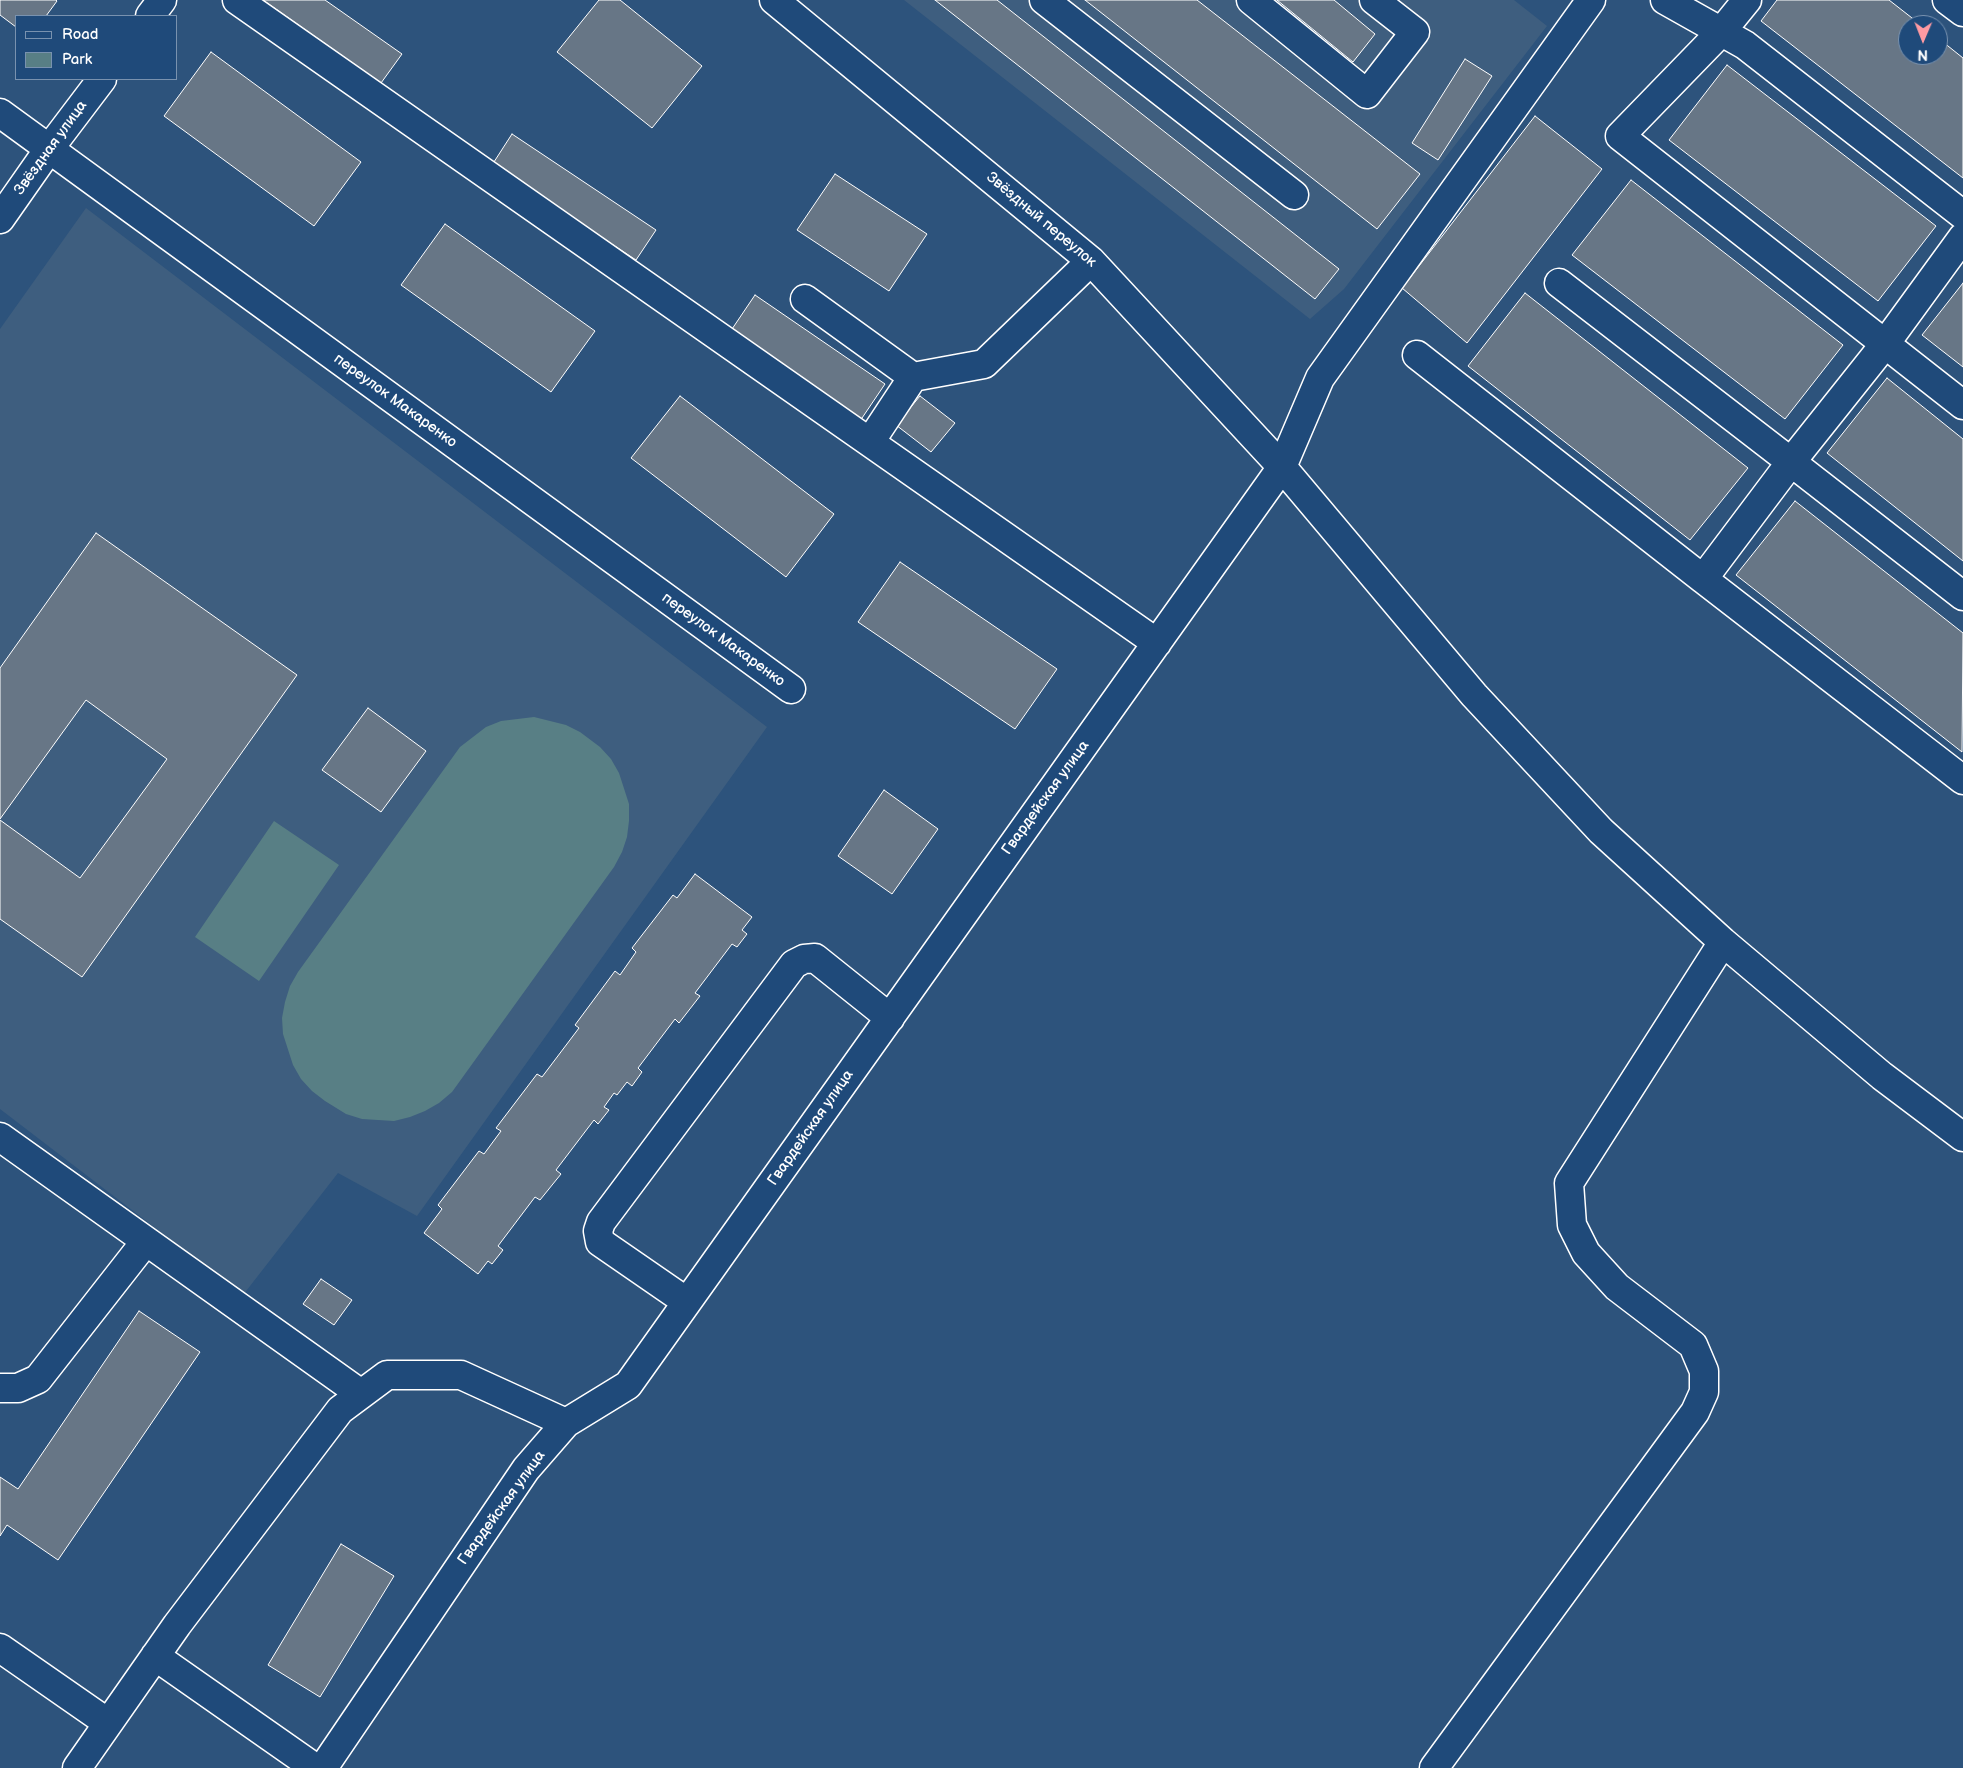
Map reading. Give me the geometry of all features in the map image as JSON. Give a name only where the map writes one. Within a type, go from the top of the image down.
[{"type":"street","points":[[151,15],[162,0]]},
{"type":"street","points":[[237,0],[1157,643]]},
{"type":"street","name":"Звёздный переулок","points":[[774,0],[1091,261],[1282,467],[1480,702],[1601,830],[1723,942],[1882,1076],[1963,1137]]},
{"type":"street","points":[[1044,0],[1294,195]]},
{"type":"street","points":[[1251,0],[1367,94],[1415,32],[1374,0]]},
{"type":"street","name":"Гвардейская улица","points":[[323,1768],[526,1469],[566,1423],[628,1385],[1282,467],[1320,378],[1591,0]]},
{"type":"street","points":[[1665,0],[1744,45],[1963,215]]},
{"type":"street","points":[[1747,0],[1721,32],[1620,136],[1963,405]]},
{"type":"street","points":[[1947,0],[1963,12]]},
{"type":"street","name":"Звёздная улица","points":[[0,218],[48,149],[101,80]]},
{"type":"street","name":"переулок Макаренко","points":[[0,113],[791,689]]},
{"type":"street","points":[[1703,579],[1791,462],[1885,344],[1963,237]]},
{"type":"street","points":[[870,442],[913,377],[984,364],[1091,261]]},
{"type":"street","points":[[1559,283],[1963,596]]},
{"type":"street","points":[[805,299],[913,377]]},
{"type":"street","points":[[1417,355],[1963,780]]},
{"type":"street","points":[[1434,1768],[1695,1412],[1704,1392],[1704,1371],[1693,1344],[1617,1287],[1586,1253],[1572,1225],[1569,1183],[1723,942]]},
{"type":"street","points":[[687,1302],[600,1242],[598,1231],[601,1222],[794,964],[804,959],[815,958],[890,1018]]},
{"type":"street","points":[[0,1137],[361,1394]]},
{"type":"street","points":[[0,1388],[18,1388],[38,1379],[146,1241]]},
{"type":"street","points":[[77,1768],[156,1656],[340,1410],[387,1375],[461,1375],[566,1423]]},
{"type":"street","points":[[0,1648],[108,1723]]},
{"type":"street","points":[[156,1656],[315,1768]]},
{"type":"shaded area","points":[[904,0],[1514,0],[1547,26],[1344,289],[1310,319]]},
{"type":"shaded area","points":[[86,208],[767,727],[417,1216],[338,1173],[243,1295],[0,1109],[0,329]]},
{"type":"green space","points":[[534,717],[566,725],[580,732],[600,747],[611,759],[619,773],[629,804],[627,837],[622,852],[614,867],[452,1092],[439,1103],[425,1111],[394,1121],[362,1119],[346,1114],[312,1091],[301,1079],[293,1065],[283,1034],[282,1018],[290,986],[298,972],[460,747],[486,727],[501,721]]},
{"type":"green space","points":[[274,821],[339,865],[259,981],[195,937]]},
{"type":"building","points":[[0,0],[57,1],[47,15],[15,15],[15,26],[0,15]]},
{"type":"building","points":[[263,0],[325,0],[402,54],[381,83]]},
{"type":"building","points":[[599,0],[620,0],[702,66],[652,128],[557,52]]},
{"type":"building","points":[[935,0],[997,0],[1339,269],[1315,299]]},
{"type":"building","points":[[1085,0],[1197,0],[1420,174],[1377,229]]},
{"type":"building","points":[[1277,0],[1334,0],[1375,34],[1353,62]]},
{"type":"building","points":[[1777,0],[1889,0],[1908,15],[1898,15],[1898,65],[1948,65],[1948,46],[1963,58],[1963,178],[1761,21]]},
{"type":"building","points":[[211,52],[361,162],[314,226],[164,116]]},
{"type":"building","points":[[1465,59],[1492,76],[1438,160],[1412,143]]},
{"type":"building","points":[[1727,65],[1936,226],[1878,301],[1669,140]]},
{"type":"building","points":[[1535,116],[1602,169],[1467,343],[1402,288]]},
{"type":"building","points":[[512,134],[656,230],[636,260],[492,165]]},
{"type":"building","points":[[835,174],[927,234],[889,291],[797,230]]},
{"type":"building","points":[[1631,180],[1843,345],[1785,419],[1572,255]]},
{"type":"building","points":[[445,224],[595,331],[551,392],[401,285]]},
{"type":"building","points":[[1963,283],[1963,367],[1922,335]]},
{"type":"building","points":[[1525,293],[1748,468],[1690,540],[1468,366]]},
{"type":"building","points":[[755,295],[885,384],[860,421],[730,332]]},
{"type":"building","points":[[1887,378],[1963,439],[1963,561],[1827,453]]},
{"type":"building","points":[[680,396],[834,514],[786,577],[631,458]]},
{"type":"building","points":[[920,396],[955,423],[931,452],[896,425]]},
{"type":"building","points":[[1795,501],[1963,633],[1962,752],[1736,575]]},
{"type":"building","points":[[96,533],[297,675],[82,977],[0,919],[0,820],[80,878],[167,759],[86,700],[0,819],[0,668]]},
{"type":"building","points":[[900,562],[1057,669],[1015,729],[858,622]]},
{"type":"building","points":[[368,708],[426,751],[381,812],[322,770]]},
{"type":"building","points":[[884,790],[938,829],[892,894],[838,856]]},
{"type":"building","points":[[695,874],[752,917],[742,930],[747,934],[737,947],[732,944],[695,993],[700,996],[679,1023],[675,1019],[638,1068],[642,1072],[632,1086],[627,1082],[617,1095],[614,1093],[604,1107],[609,1110],[598,1124],[594,1120],[556,1170],[561,1174],[540,1200],[535,1197],[498,1246],[503,1250],[492,1264],[488,1261],[478,1274],[424,1233],[442,1209],[438,1205],[479,1151],[484,1154],[501,1131],[496,1128],[537,1074],[542,1077],[579,1028],[575,1025],[615,971],[620,975],[636,952],[632,948],[673,895],[677,898]]},
{"type":"building","points":[[321,1279],[352,1300],[334,1325],[303,1304]]},
{"type":"building","points":[[139,1311],[200,1352],[58,1560],[7,1525],[0,1536],[0,1477],[18,1489]]},
{"type":"building","points":[[341,1544],[394,1576],[320,1697],[268,1665]]}]
